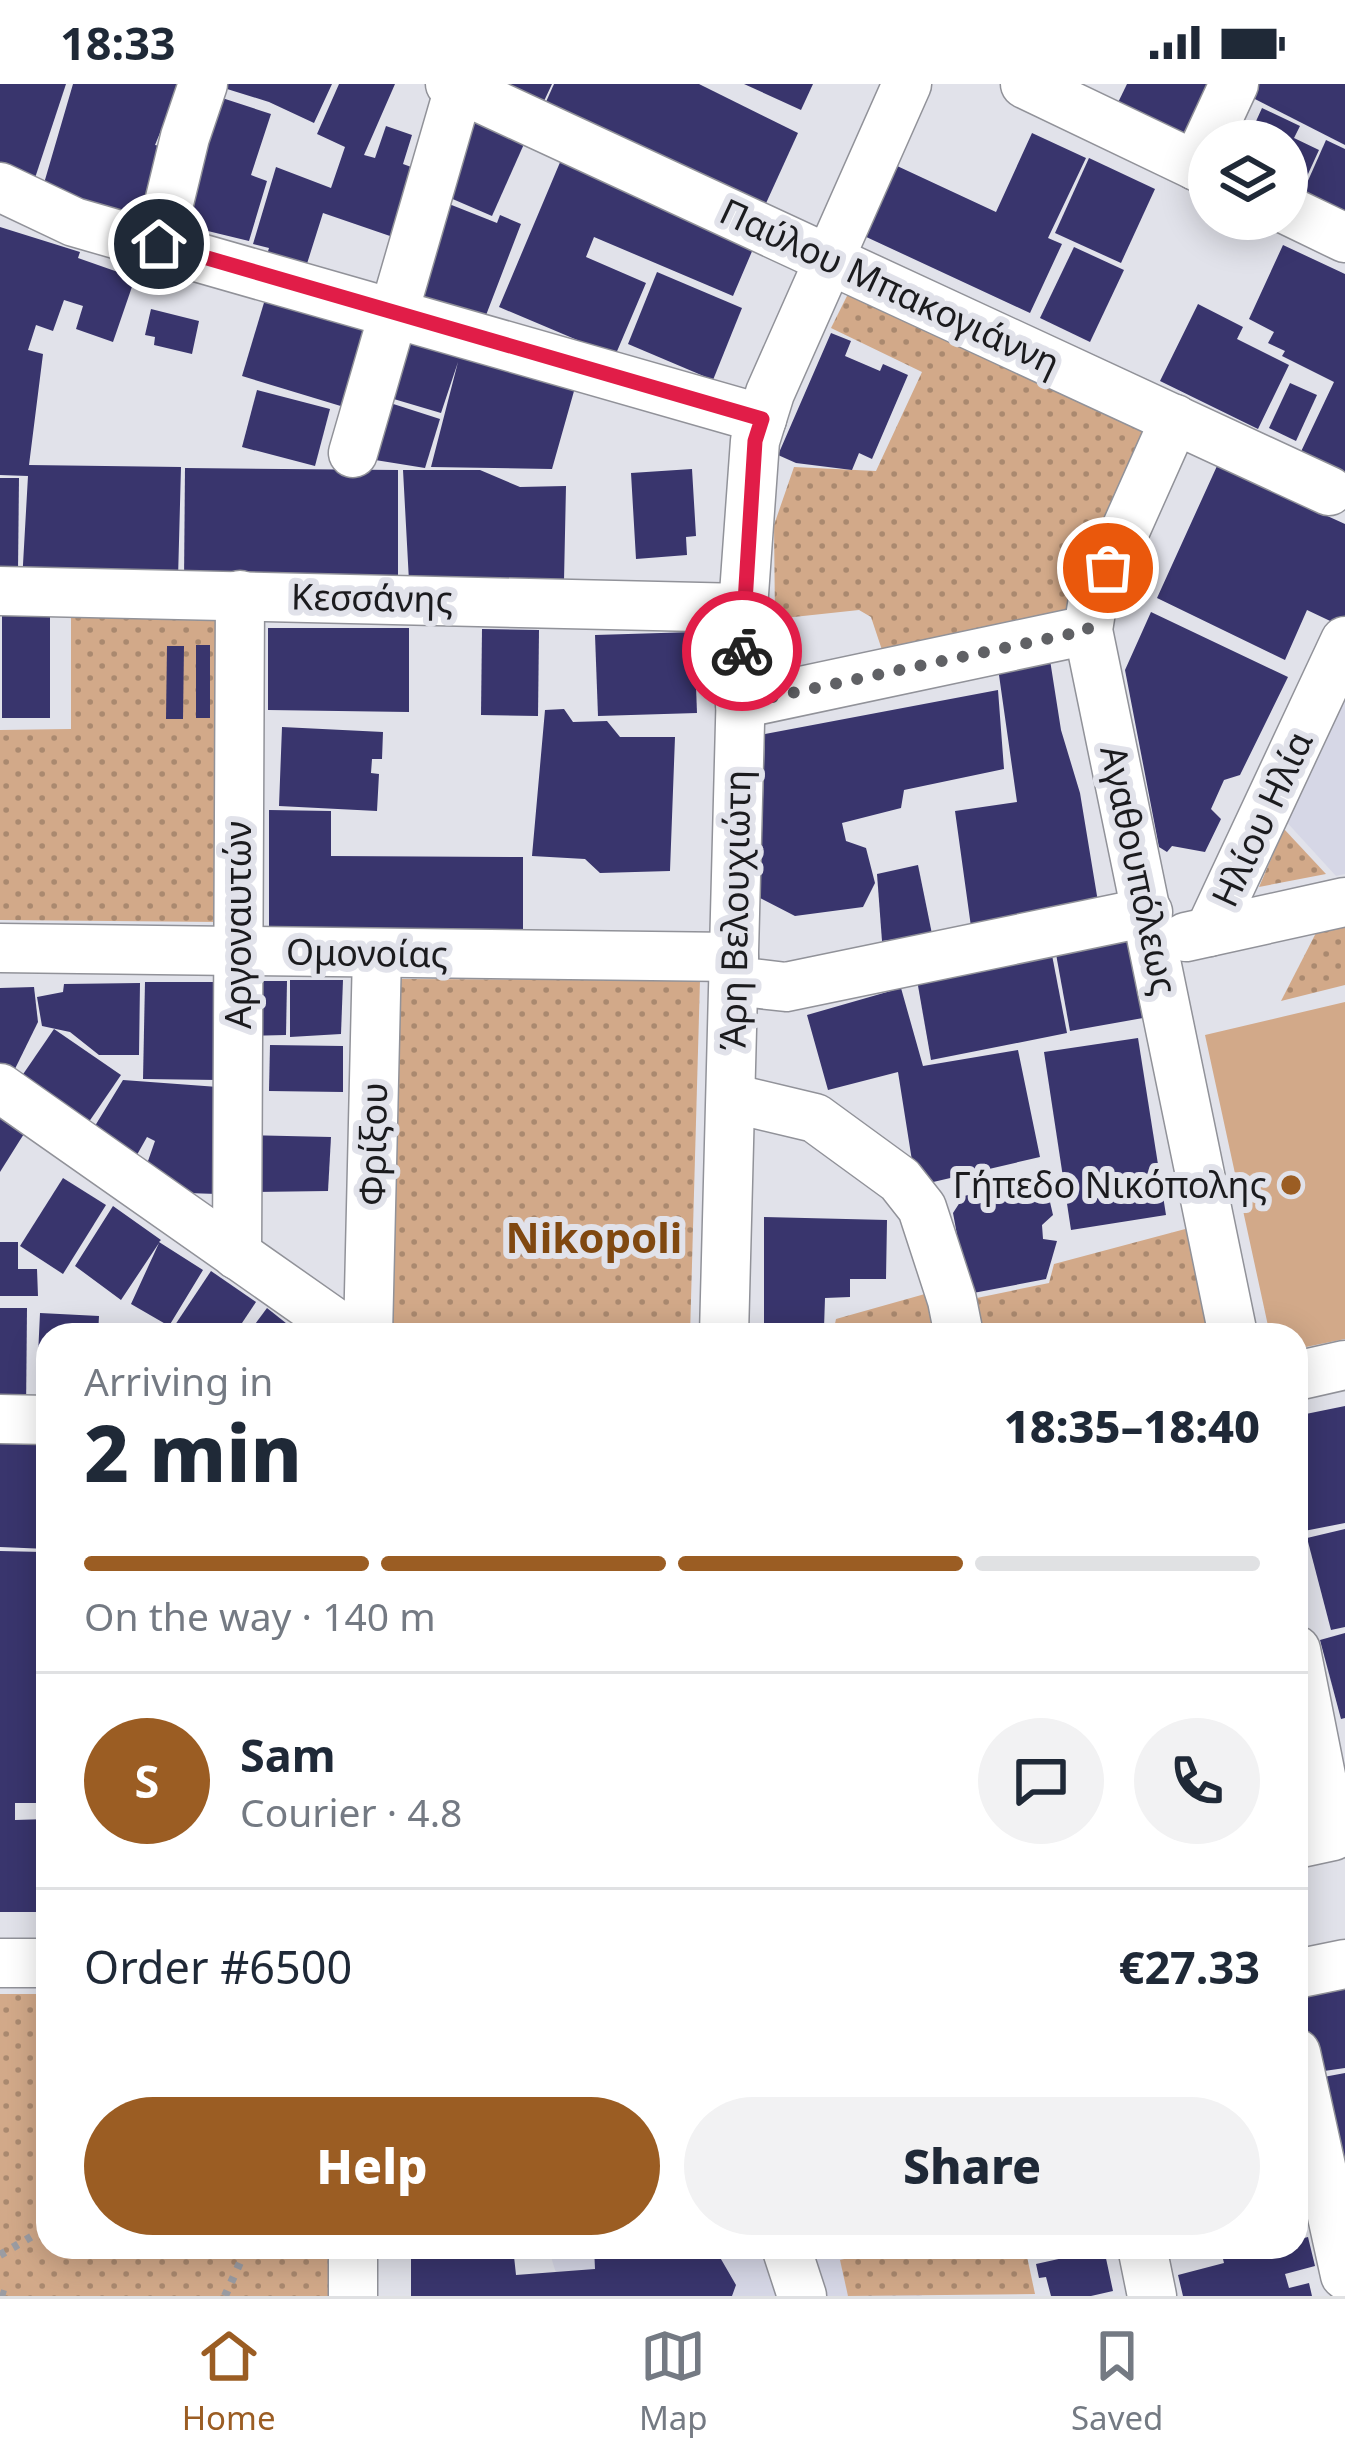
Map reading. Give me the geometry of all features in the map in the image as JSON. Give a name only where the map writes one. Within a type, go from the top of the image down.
[{"type":"street","points":[[159,244],[203,84]]},
{"type":"street","name":"Άρη Βελουχιώτη","points":[[724,1323],[743,608],[755,441],[907,84]]},
{"type":"street","points":[[1025,84],[1188,162]]},
{"type":"street","points":[[1221,120],[1234,84]]},
{"type":"street","points":[[353,453],[455,86]]},
{"type":"street","name":"Παύλου Μπακογιάννη","points":[[455,86],[1330,490]]},
{"type":"street","points":[[0,187],[74,222],[762,419]]},
{"type":"street","points":[[1308,220],[1345,238]]},
{"type":"street","name":"Αγαθουπόλεως","points":[[1174,419],[1092,605],[1088,630],[1231,1323]]},
{"type":"street","name":"Κεσσάνης","points":[[0,590],[743,608]]},
{"type":"street","name":"Αργοναυτών","points":[[237,1255],[240,595]]},
{"type":"street","points":[[740,704],[1088,630]]},
{"type":"street","name":"Ηλίου Ηλία","points":[[1209,932],[1345,640]]},
{"type":"street","name":"Ομονοίας","points":[[0,948],[377,953],[734,969],[786,987],[1152,928],[1209,932],[1345,902]]},
{"type":"street","name":"Φρίξου","points":[[368,1323],[377,953]]},
{"type":"street","points":[[0,1088],[335,1323]]},
{"type":"street","points":[[730,1098],[815,1118],[900,1180],[922,1208],[957,1323]]},
{"type":"street","points":[[1308,1373],[1345,1365]]},
{"type":"street","points":[[0,1419],[36,1420]]},
{"type":"street","points":[[1308,1770],[1315,1840]]},
{"type":"street","points":[[0,1963],[36,1963]]},
{"type":"street","points":[[1308,1972],[1345,1964]]},
{"type":"street","points":[[1308,2108],[1345,2276]]},
{"type":"street","points":[[352,2296],[353,2259]]},
{"type":"street","points":[[790,2259],[802,2296]]},
{"type":"street","points":[[1144,2259],[1152,2296]]},
{"type":"path","points":[[0,2255],[36,2234]]},
{"type":"path","points":[[225,2296],[242,2259]]},
{"type":"path","points":[[0,2293],[10,2296]]},
{"type":"shaded area","points":[[850,290],[1148,427],[1068,609],[882,650],[871,617],[859,610],[775,619],[774,525],[794,467],[876,471],[922,372],[831,328]]},
{"type":"shaded area","points":[[71,615],[222,616],[221,922],[0,920],[0,730],[71,729]]},
{"type":"shaded area","points":[[1345,679],[1345,874],[1336,876],[1283,818]]},
{"type":"shaded area","points":[[1284,829],[1326,874],[1259,887]]},
{"type":"shaded area","points":[[1345,923],[1345,985],[1281,1001],[1318,929]]},
{"type":"shaded area","points":[[396,979],[700,980],[690,1323],[389,1323]]},
{"type":"shaded area","name":"Γήπεδο Νικόπολης","points":[[1345,1002],[1345,1339],[1308,1347],[1308,1323],[1267,1323],[1205,1035]]},
{"type":"shaded area","points":[[1189,1228],[1209,1323],[977,1323],[972,1299],[1049,1283],[1054,1264]]},
{"type":"shaded area","points":[[932,1292],[939,1323],[835,1323]]},
{"type":"shaded area","points":[[0,1994],[36,1994],[36,2259],[329,2259],[328,2296],[0,2296]]},
{"type":"shaded area","points":[[552,2259],[911,2259],[922,2296],[563,2296]]},
{"type":"shaded area","points":[[1028,2259],[1035,2294],[848,2296],[840,2260]]},
{"type":"building","points":[[0,84],[66,84],[34,181],[0,169]]},
{"type":"building","points":[[73,84],[180,84],[155,145],[165,147],[144,226],[40,197]]},
{"type":"building","points":[[211,84],[332,84],[314,123],[269,102]]},
{"type":"building","points":[[339,84],[395,84],[364,155],[375,158],[386,126],[412,135],[403,164],[414,168],[390,236],[323,213],[305,270],[266,258],[269,248],[253,244],[276,167],[331,188],[345,147],[317,134]]},
{"type":"building","points":[[489,84],[552,84],[537,116]]},
{"type":"building","points":[[554,84],[699,84],[798,133],[757,223],[541,113]]},
{"type":"building","points":[[744,84],[813,84],[801,110]]},
{"type":"building","points":[[1127,84],[1211,84],[1194,120],[1188,120],[1179,151],[1110,119]]},
{"type":"building","points":[[1254,84],[1345,84],[1345,145],[1308,126],[1308,120],[1296,120],[1249,96]]},
{"type":"building","points":[[216,96],[271,114],[251,175],[267,181],[249,241],[183,225]]},
{"type":"building","points":[[1262,108],[1287,120],[1257,120]]},
{"type":"building","points":[[475,116],[524,144],[492,216],[441,194]]},
{"type":"building","points":[[1032,133],[1086,158],[1048,238],[1062,244],[1030,313],[862,235],[895,165],[996,212]]},
{"type":"building","points":[[1326,140],[1345,149],[1345,211],[1308,194],[1308,181]]},
{"type":"building","points":[[1308,145],[1319,150],[1308,174]]},
{"type":"building","points":[[1089,158],[1155,189],[1121,263],[1055,233]]},
{"type":"building","points":[[561,160],[756,242],[733,296],[594,237],[586,257],[646,283],[615,356],[499,307]]},
{"type":"building","points":[[444,202],[497,223],[500,215],[521,224],[483,323],[410,296]]},
{"type":"building","points":[[0,227],[80,252],[78,258],[135,278],[113,342],[76,329],[83,306],[64,300],[53,331],[36,325],[28,350],[43,354],[29,465],[181,467],[178,579],[22,582],[28,476],[0,475]]},
{"type":"building","points":[[1283,245],[1345,274],[1345,483],[1297,460],[1334,382],[1282,356],[1285,351],[1268,343],[1274,332],[1249,319]]},
{"type":"building","points":[[1074,247],[1124,270],[1090,342],[1040,318]]},
{"type":"building","points":[[657,272],[742,308],[713,380],[628,344]]},
{"type":"building","points":[[266,296],[369,327],[344,407],[242,376]]},
{"type":"building","points":[[1198,304],[1243,327],[1237,339],[1289,365],[1258,429],[1160,381]]},
{"type":"building","points":[[151,309],[199,321],[192,354],[154,345],[155,337],[145,335]]},
{"type":"building","points":[[406,330],[576,384],[552,469],[431,467],[458,362],[441,413],[387,397]]},
{"type":"building","points":[[831,333],[851,341],[845,356],[880,371],[883,364],[908,375],[872,459],[859,453],[852,470],[796,463],[778,455]]},
{"type":"building","points":[[1290,383],[1317,395],[1296,441],[1269,428]]},
{"type":"building","points":[[257,390],[330,409],[315,466],[242,447]]},
{"type":"building","points":[[384,401],[440,419],[425,468],[369,459]]},
{"type":"building","points":[[1217,466],[1345,524],[1345,628],[1307,610],[1285,660],[1157,598]]},
{"type":"building","points":[[185,468],[398,470],[398,584],[184,582]]},
{"type":"building","points":[[692,469],[696,536],[686,537],[687,555],[636,559],[631,473]]},
{"type":"building","points":[[403,470],[480,470],[520,487],[566,486],[564,581],[409,581]]},
{"type":"building","points":[[0,478],[19,478],[18,570],[0,570]]},
{"type":"building","points":[[1151,612],[1288,677],[1240,775],[1224,780],[1211,809],[1221,819],[1205,852],[1172,846],[1167,852],[1159,847],[1125,670]]},
{"type":"building","points":[[2,614],[50,615],[50,718],[2,718]]},
{"type":"building","points":[[268,628],[409,628],[409,712],[268,710]]},
{"type":"building","points":[[482,629],[539,630],[538,716],[481,715]]},
{"type":"building","points":[[694,632],[697,713],[598,716],[595,635]]},
{"type":"building","points":[[196,645],[210,645],[210,718],[196,718]]},
{"type":"building","points":[[167,646],[184,646],[183,719],[166,719]]},
{"type":"building","points":[[1050,660],[1061,730],[1080,793],[1100,914],[972,934],[955,811],[1017,802],[998,668]]},
{"type":"building","points":[[998,690],[1004,769],[904,790],[901,808],[842,823],[846,841],[866,848],[875,883],[863,907],[795,916],[760,898],[765,734]]},
{"type":"building","points":[[564,709],[573,722],[607,721],[620,737],[675,737],[670,871],[600,873],[585,859],[532,856],[545,710]]},
{"type":"building","points":[[282,727],[383,732],[382,759],[372,759],[371,773],[379,774],[377,811],[279,806]]},
{"type":"building","points":[[269,810],[331,811],[331,856],[523,857],[523,929],[269,928]]},
{"type":"building","points":[[918,865],[932,934],[882,941],[877,874]]},
{"type":"building","points":[[1129,941],[1143,1018],[1070,1031],[1056,954]]},
{"type":"building","points":[[1052,955],[1067,1033],[931,1060],[917,980]]},
{"type":"building","points":[[290,980],[343,980],[341,1034],[290,1037]]},
{"type":"building","points":[[243,981],[287,981],[286,1035],[242,1036]]},
{"type":"building","points":[[145,982],[220,982],[219,1080],[143,1079]]},
{"type":"building","points":[[140,983],[139,1055],[99,1055],[70,1032],[42,1026],[37,997],[63,992],[64,984]]},
{"type":"building","points":[[34,987],[38,1022],[11,1077],[0,1070],[0,988]]},
{"type":"building","points":[[901,988],[923,1066],[1018,1050],[1040,1157],[916,1186],[898,1072],[828,1090],[807,1015]]},
{"type":"building","points":[[54,1029],[121,1075],[82,1132],[15,1086]]},
{"type":"building","points":[[1138,1038],[1166,1215],[1071,1230],[1044,1052]]},
{"type":"building","points":[[270,1045],[343,1046],[343,1092],[269,1091]]},
{"type":"building","points":[[123,1080],[218,1087],[217,1194],[158,1192],[141,1181],[155,1141],[147,1137],[129,1169],[87,1139]]},
{"type":"building","points":[[0,1112],[27,1129],[0,1172]]},
{"type":"building","points":[[248,1135],[331,1137],[328,1191],[248,1192]]},
{"type":"building","points":[[1044,1176],[1053,1215],[1042,1225],[1043,1239],[1057,1241],[1046,1279],[968,1294],[953,1213],[964,1196]]},
{"type":"building","points":[[63,1178],[106,1205],[63,1274],[20,1246]]},
{"type":"building","points":[[113,1206],[203,1270],[171,1323],[164,1323],[131,1304],[159,1243],[121,1300],[75,1266]]},
{"type":"building","points":[[764,1217],[887,1220],[886,1279],[850,1279],[850,1297],[825,1298],[824,1323],[764,1323]]},
{"type":"building","points":[[0,1242],[18,1242],[18,1269],[37,1269],[38,1296],[0,1296]]},
{"type":"building","points":[[211,1271],[256,1302],[242,1323],[176,1323]]},
{"type":"building","points":[[0,1308],[27,1308],[26,1412],[0,1412]]},
{"type":"building","points":[[267,1308],[286,1323],[256,1323]]},
{"type":"building","points":[[40,1313],[99,1316],[99,1323],[40,1323]]},
{"type":"building","points":[[1345,1406],[1345,1523],[1308,1530],[1308,1414]]},
{"type":"building","points":[[0,1443],[36,1444],[36,1548],[0,1547]]},
{"type":"building","points":[[1345,1529],[1345,1627],[1331,1630],[1308,1538]]},
{"type":"building","points":[[0,1551],[36,1552],[36,1803],[15,1803],[15,1820],[36,1819],[36,1912],[0,1912]]},
{"type":"building","points":[[1345,1633],[1345,1718],[1341,1719],[1320,1640]]},
{"type":"building","points":[[1345,1976],[1345,2068],[1310,2073],[1308,1987]]},
{"type":"building","points":[[1345,2073],[1345,2227],[1313,2079]]},
{"type":"building","points":[[1308,2237],[1315,2266],[1285,2274],[1289,2288],[1309,2283],[1312,2296],[1183,2296],[1178,2275],[1224,2263],[1223,2259],[1308,2259]]},
{"type":"building","points":[[411,2259],[514,2259],[516,2275],[595,2269],[595,2259],[721,2259],[736,2285],[732,2296],[411,2296]]},
{"type":"building","points":[[1106,2259],[1113,2291],[1051,2296],[1036,2264]]},
{"type":"way so far","points":[[742,651],[740,704],[1088,630],[1088,617],[1108,568]]},
{"type":"place","name":"Γήπεδο Νικόπολης","points":[[1291,1185]]},
{"type":"district","name":"Nikopoli","points":[[594,1238]]},
{"type":"route","points":[[159,244],[762,419],[755,441],[742,651]]}]
